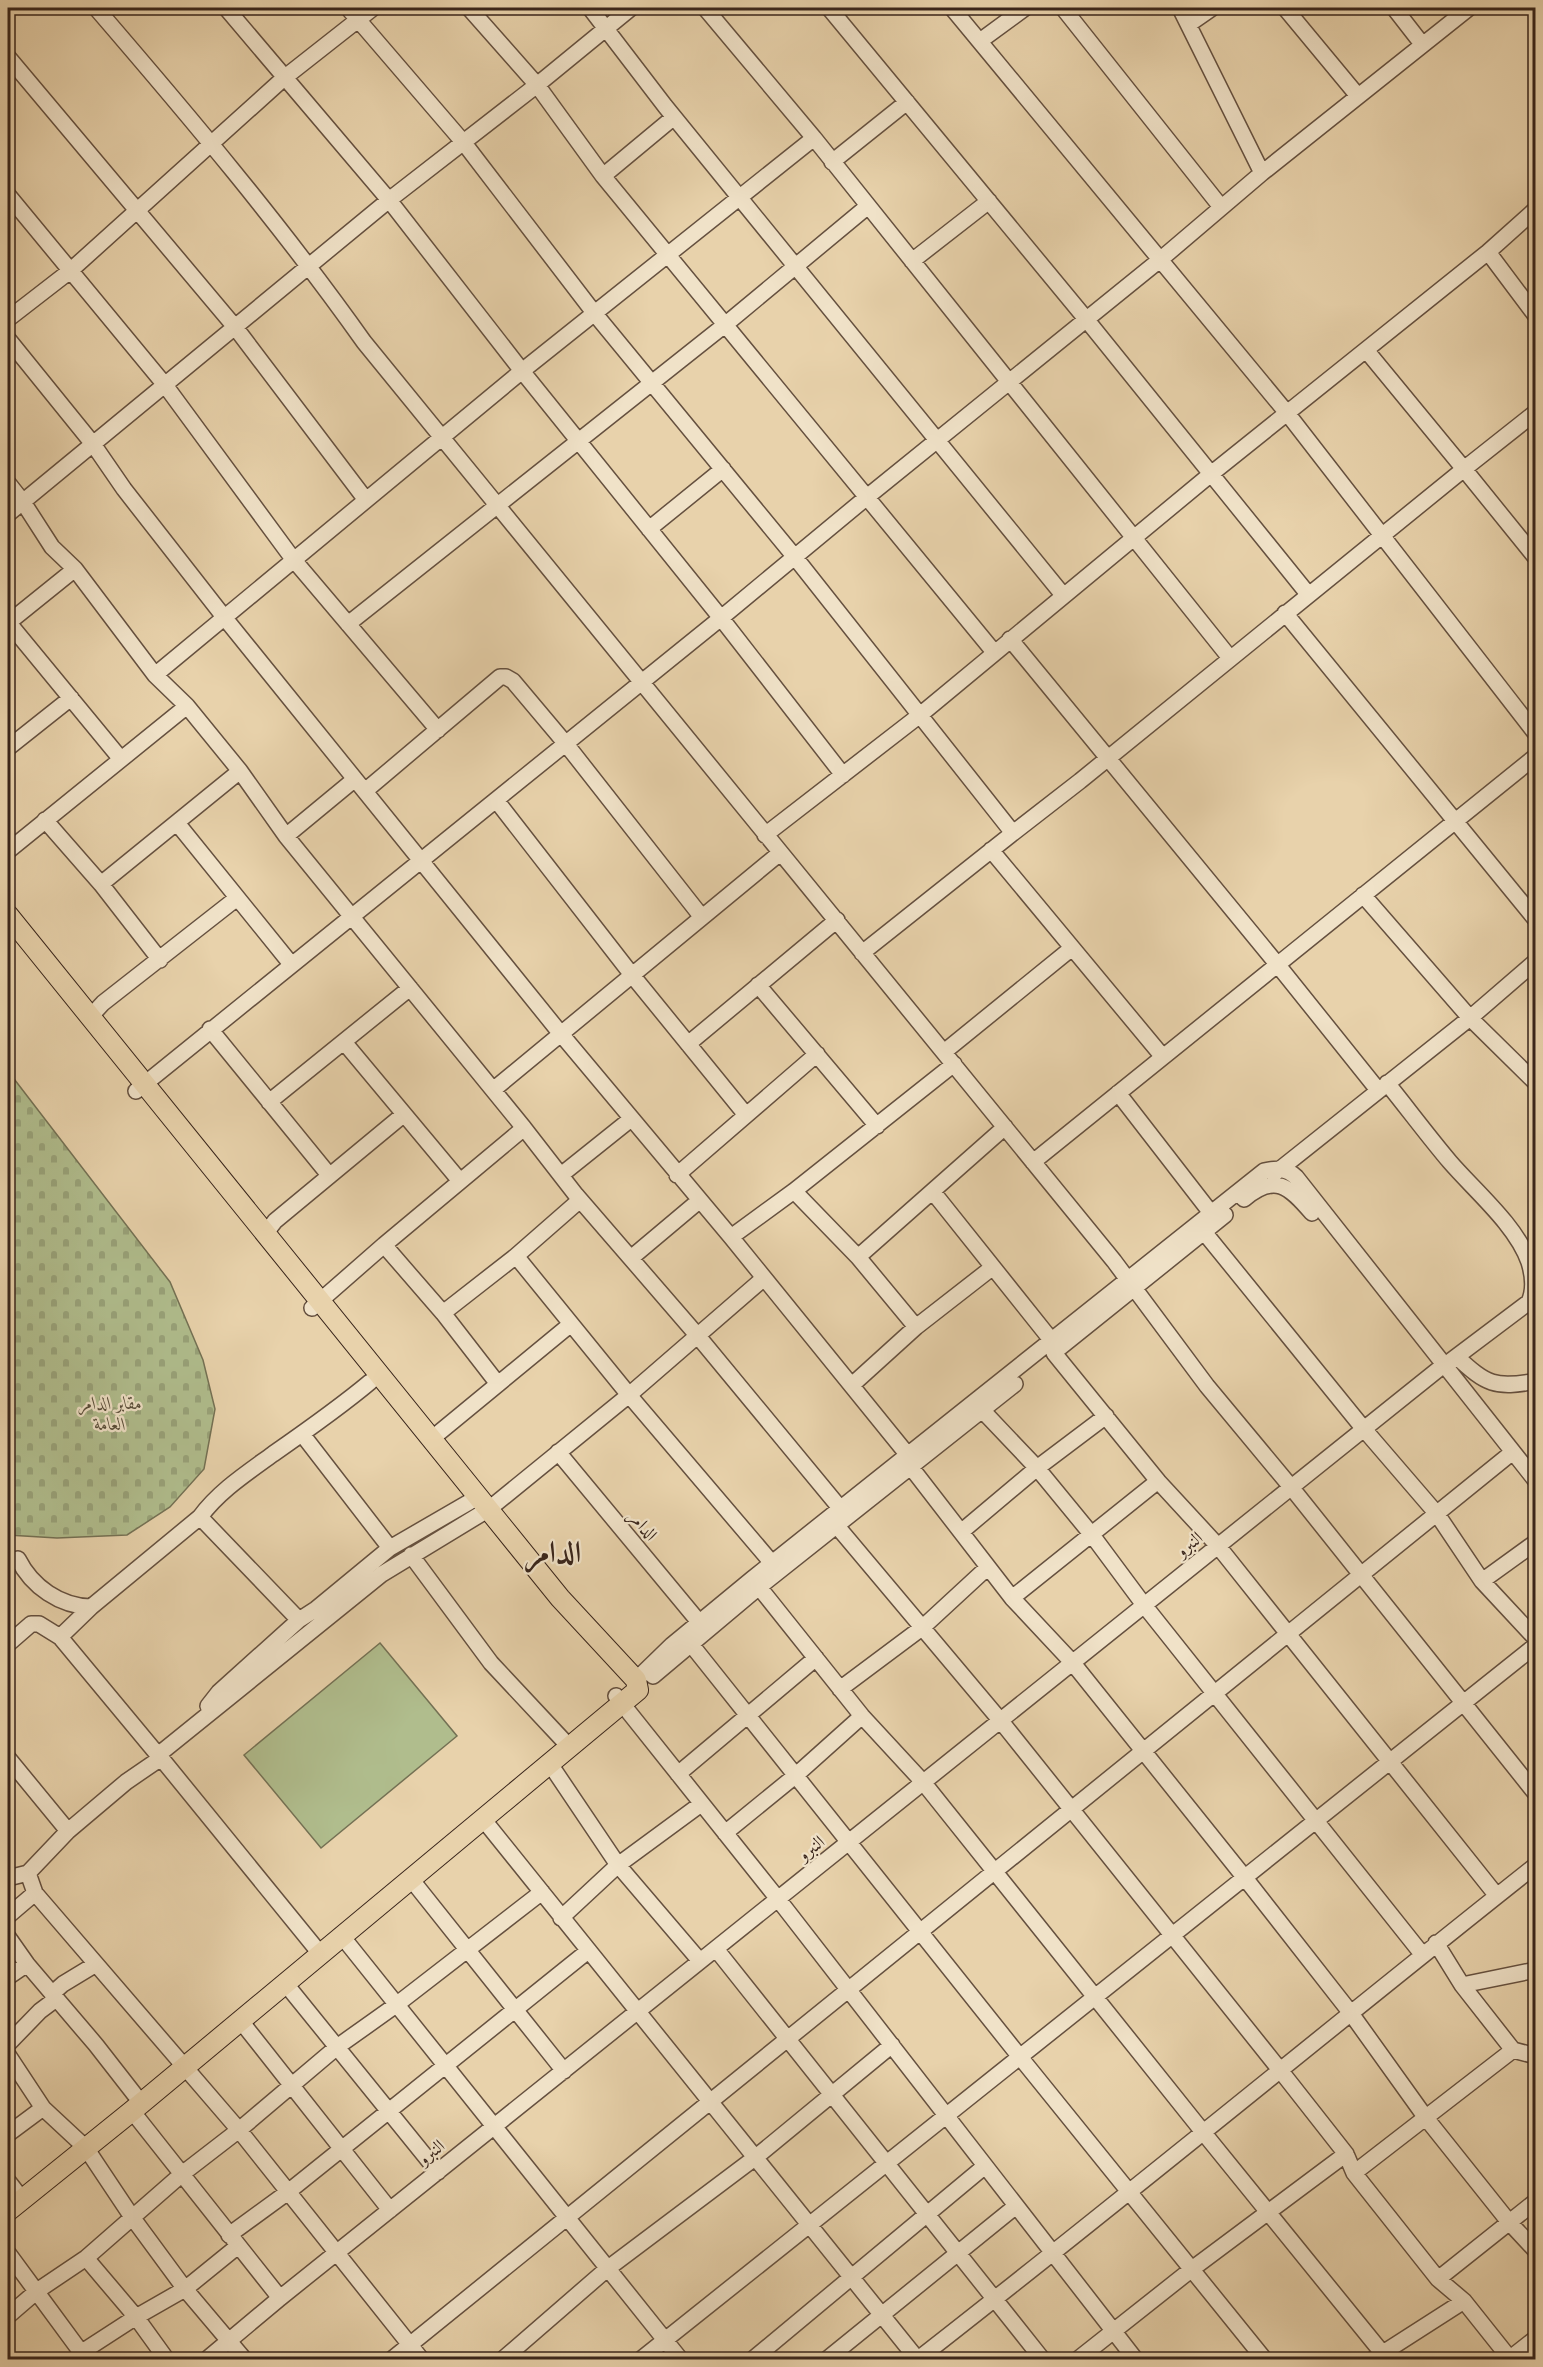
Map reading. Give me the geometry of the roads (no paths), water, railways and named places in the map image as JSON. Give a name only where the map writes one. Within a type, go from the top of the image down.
[{"type":"main road","points":[[8,915],[90,1017],[140,1088],[316,1305],[434,1442],[479,1507]]},
{"type":"main road","points":[[8,934],[265,1233],[370,1382],[560,1598],[628,1692]]},
{"type":"main road","points":[[12,2196],[134,2103],[314,1946],[563,1740],[628,1692]]},
{"type":"main road","points":[[180,2063],[240,2020],[550,1764],[628,1692]]},
{"type":"street","points":[[96,8],[212,144],[310,265],[364,342],[640,683],[1005,1127],[1131,1284],[1206,1386],[1291,1487],[1536,1794]]},
{"type":"street","points":[[226,8],[389,200],[843,775]]},
{"type":"street","points":[[348,8],[464,142],[595,314],[794,556],[1013,833]]},
{"type":"street","points":[[8,319],[70,271],[284,78],[373,8]]},
{"type":"street","points":[[469,8],[537,85],[603,176],[994,652]]},
{"type":"street","points":[[590,8],[674,117],[1063,595]]},
{"type":"street","points":[[8,514],[389,200],[537,85],[631,8]]},
{"type":"street","points":[[705,8],[814,138],[1230,658]]},
{"type":"street","points":[[829,8],[1308,594]]},
{"type":"street","points":[[952,8],[1287,413],[1536,734]]},
{"type":"street","points":[[980,41],[1025,8]]},
{"type":"street","points":[[1063,8],[1221,207]]},
{"type":"street","points":[[1180,8],[1262,173]]},
{"type":"street","points":[[1189,24],[1212,8]]},
{"type":"street","points":[[1285,8],[1358,96]]},
{"type":"street","points":[[1394,8],[1422,44]]},
{"type":"street","points":[[140,1088],[1011,382],[1262,173],[1469,8]]},
{"type":"street","points":[[8,57],[235,327],[366,500]]},
{"type":"street","points":[[832,162],[907,102]]},
{"type":"street","points":[[603,176],[674,117]]},
{"type":"street","points":[[155,675],[441,437],[814,138]]},
{"type":"street","points":[[8,195],[165,385],[293,559],[438,730]]},
{"type":"street","points":[[912,261],[989,201]]},
{"type":"street","points":[[348,624],[651,381],[726,324],[868,206]]},
{"type":"street","points":[[765,835],[920,715],[1211,474],[1488,252],[1536,209]]},
{"type":"street","points":[[1488,252],[1536,316]]},
{"type":"street","points":[[8,339],[93,444],[124,489],[224,617],[561,1034],[852,1385],[1012,1598],[1072,1662],[1350,2012],[1426,2118],[1509,2222],[1536,2251]]},
{"type":"street","points":[[1366,350],[1536,558]]},
{"type":"street","points":[[862,953],[1536,412]]},
{"type":"street","points":[[649,529],[723,469]]},
{"type":"street","points":[[8,483],[52,547],[75,569],[155,675],[187,706],[240,771],[286,836],[580,1200],[697,1335],[840,1508]]},
{"type":"street","points":[[75,569],[8,623],[120,758]]},
{"type":"street","points":[[1285,613],[1536,920]]},
{"type":"street","points":[[1010,639],[1277,964],[1382,1087],[1514,1234],[1528,1260],[1533,1277],[1534,1294]]},
{"type":"street","points":[[286,836],[438,730],[500,677],[507,677],[513,681],[566,744],[701,916]]},
{"type":"street","points":[[8,748],[71,698]]},
{"type":"street","points":[[8,851],[187,706]]},
{"type":"street","points":[[1033,1162],[1536,756]]},
{"type":"street","points":[[101,884],[240,771]]},
{"type":"street","points":[[496,800],[632,975],[746,1115]]},
{"type":"street","points":[[45,820],[101,884],[160,960]]},
{"type":"street","points":[[177,822],[291,964]]},
{"type":"street","points":[[991,850],[1163,1057]]},
{"type":"street","points":[[493,1090],[780,853]]},
{"type":"street","points":[[1363,895],[1470,1018],[1536,1083]]},
{"type":"street","points":[[90,1017],[103,1003],[237,898]]},
{"type":"street","points":[[688,1044],[837,920]]},
{"type":"street","points":[[944,1052],[1072,948]]},
{"type":"street","points":[[1131,1284],[1204,1232],[1470,1018],[1536,961]]},
{"type":"street","points":[[758,985],[877,1126]]},
{"type":"street","points":[[269,1102],[410,988]]},
{"type":"street","points":[[210,1029],[329,1175]]},
{"type":"street","points":[[344,1042],[460,1181]]},
{"type":"street","points":[[678,1175],[817,1054]]},
{"type":"street","points":[[731,1237],[794,1191],[954,1064]]},
{"type":"street","points":[[1118,1093],[1211,1213]]},
{"type":"street","points":[[265,1233],[275,1221],[403,1115]]},
{"type":"street","points":[[561,1175],[631,1119]]},
{"type":"street","points":[[858,1257],[1005,1127]]},
{"type":"street","points":[[316,1305],[524,1128]]},
{"type":"street","points":[[628,1692],[836,1525],[909,1460],[1131,1284],[1211,1213],[1264,1171],[1281,1169],[1296,1177],[1447,1364],[1536,1481]]},
{"type":"street","points":[[1256,1189],[1276,1185],[1296,1193],[1447,1364],[1536,1495]]},
{"type":"street","points":[[794,1191],[858,1257],[916,1327]]},
{"type":"street","points":[[933,1192],[1158,1481],[1218,1546],[1497,1896]]},
{"type":"street","points":[[443,1314],[516,1256],[580,1200]]},
{"type":"street","points":[[631,1258],[700,1200]]},
{"type":"street","points":[[1204,1232],[1363,1428],[1437,1514],[1482,1581],[1536,1639]]},
{"type":"street","points":[[384,1245],[443,1314],[498,1384]]},
{"type":"street","points":[[516,1256],[629,1395],[772,1563]]},
{"type":"street","points":[[852,1385],[916,1327],[993,1267]]},
{"type":"street","points":[[8,1875],[12,1877],[28,1874],[68,1831],[358,1592],[558,1452],[629,1395],[764,1278]]},
{"type":"street","name":"النبرو","points":[[206,2360],[280,2298],[638,2013],[1363,1428],[1529,1302],[1534,1294]]},
{"type":"street","points":[[434,1442],[435,1436],[571,1324]]},
{"type":"street","points":[[628,1692],[699,1622],[840,1508],[982,1410],[1053,1347]]},
{"type":"street","points":[[1447,1364],[1498,1384],[1514,1385],[1536,1381]]},
{"type":"street","points":[[60,1637],[91,1607],[200,1517],[232,1484],[370,1382]]},
{"type":"street","points":[[982,1410],[1037,1468],[1092,1535],[1214,1694],[1422,1954]]},
{"type":"street","points":[[961,1532],[1037,1468],[1106,1416]]},
{"type":"street","points":[[302,1434],[390,1548]]},
{"type":"street","name":"الدامر","points":[[558,1452],[699,1622]]},
{"type":"street","points":[[391,2360],[1509,1455]]},
{"type":"street","points":[[1012,1598],[1158,1481]]},
{"type":"street","points":[[192,1728],[219,1692],[299,1620],[316,1609],[390,1548],[479,1507]]},
{"type":"street","points":[[200,1517],[299,1620]]},
{"type":"street","points":[[836,1525],[1000,1720],[1280,2070],[1346,2154],[1354,2173],[1438,2279],[1464,2301],[1509,2359],[1536,2338]]},
{"type":"street","points":[[1482,1581],[1536,1542]]},
{"type":"street","points":[[411,1555],[491,1663],[563,1740]]},
{"type":"street","points":[[18,1559],[30,1578],[54,1598],[74,1606],[91,1607]]},
{"type":"street","points":[[840,1689],[923,1627],[988,1567]]},
{"type":"street","points":[[759,1587],[862,1716],[923,1782],[1268,2212],[1381,2357],[1464,2301]]},
{"type":"street","points":[[8,1644],[31,1624],[39,1624],[60,1637],[314,1946]]},
{"type":"street","points":[[690,1643],[848,1844],[1265,2360]]},
{"type":"street","points":[[640,2360],[1536,1645]]},
{"type":"street","points":[[678,1773],[816,1658]]},
{"type":"street","points":[[628,1692],[678,1773],[701,1804],[778,1899],[1136,2360]]},
{"type":"street","points":[[725,1833],[795,1776],[862,1716]]},
{"type":"street","points":[[8,1758],[68,1831]]},
{"type":"street","points":[[550,1764],[618,1866],[700,1961]]},
{"type":"street","points":[[561,1918],[618,1866],[701,1804]]},
{"type":"street","points":[[483,1819],[917,2359],[1053,2253],[1422,1954],[1536,1865]]},
{"type":"street","points":[[28,1874],[36,1893],[239,2130],[422,2360]]},
{"type":"street","points":[[411,1879],[564,2071]]},
{"type":"street","points":[[8,2316],[37,2291],[86,2258],[183,2174],[337,2047],[396,2005],[542,1892]]},
{"type":"street","points":[[8,1916],[36,1893]]},
{"type":"street","points":[[342,1935],[681,2360]]},
{"type":"street","points":[[8,1937],[56,2000],[96,2045],[183,2174],[280,2298]]},
{"type":"street","points":[[1436,1943],[1462,1985],[1513,2050],[1536,2056]]},
{"type":"street","points":[[716,1949],[1043,2360]]},
{"type":"street","points":[[8,2253],[84,2356],[135,2317],[185,2289],[233,2240],[288,2192],[588,1951]]},
{"type":"street","points":[[8,1977],[27,1964]]},
{"type":"street","points":[[56,2000],[54,1992],[96,1964]]},
{"type":"street","points":[[1462,1985],[1536,1970]]},
{"type":"street","points":[[285,1983],[438,2172]]},
{"type":"street","points":[[8,2044],[40,2011],[56,2000]]},
{"type":"street","points":[[240,2020],[390,2210]]},
{"type":"street","points":[[502,2360],[607,2269],[756,2157],[892,2045]]},
{"type":"street","points":[[1354,2173],[1513,2050]]},
{"type":"street","points":[[8,2055],[43,2108],[81,2145],[185,2289],[245,2360]]},
{"type":"street","points":[[8,2134],[43,2108]]},
{"type":"street","points":[[1077,2360],[1192,2269],[1346,2154]]},
{"type":"street","points":[[752,2360],[985,2166]]},
{"type":"street","points":[[1438,2279],[1536,2201]]},
{"type":"street","points":[[826,2360],[1016,2206]]},
{"type":"street","points":[[86,2258],[167,2360]]},
{"type":"district","name":"الدامر","points":[[553,1552]]},
{"type":"park label","name":"مقابر الدامر العامة","points":[[110,1413]]}]
